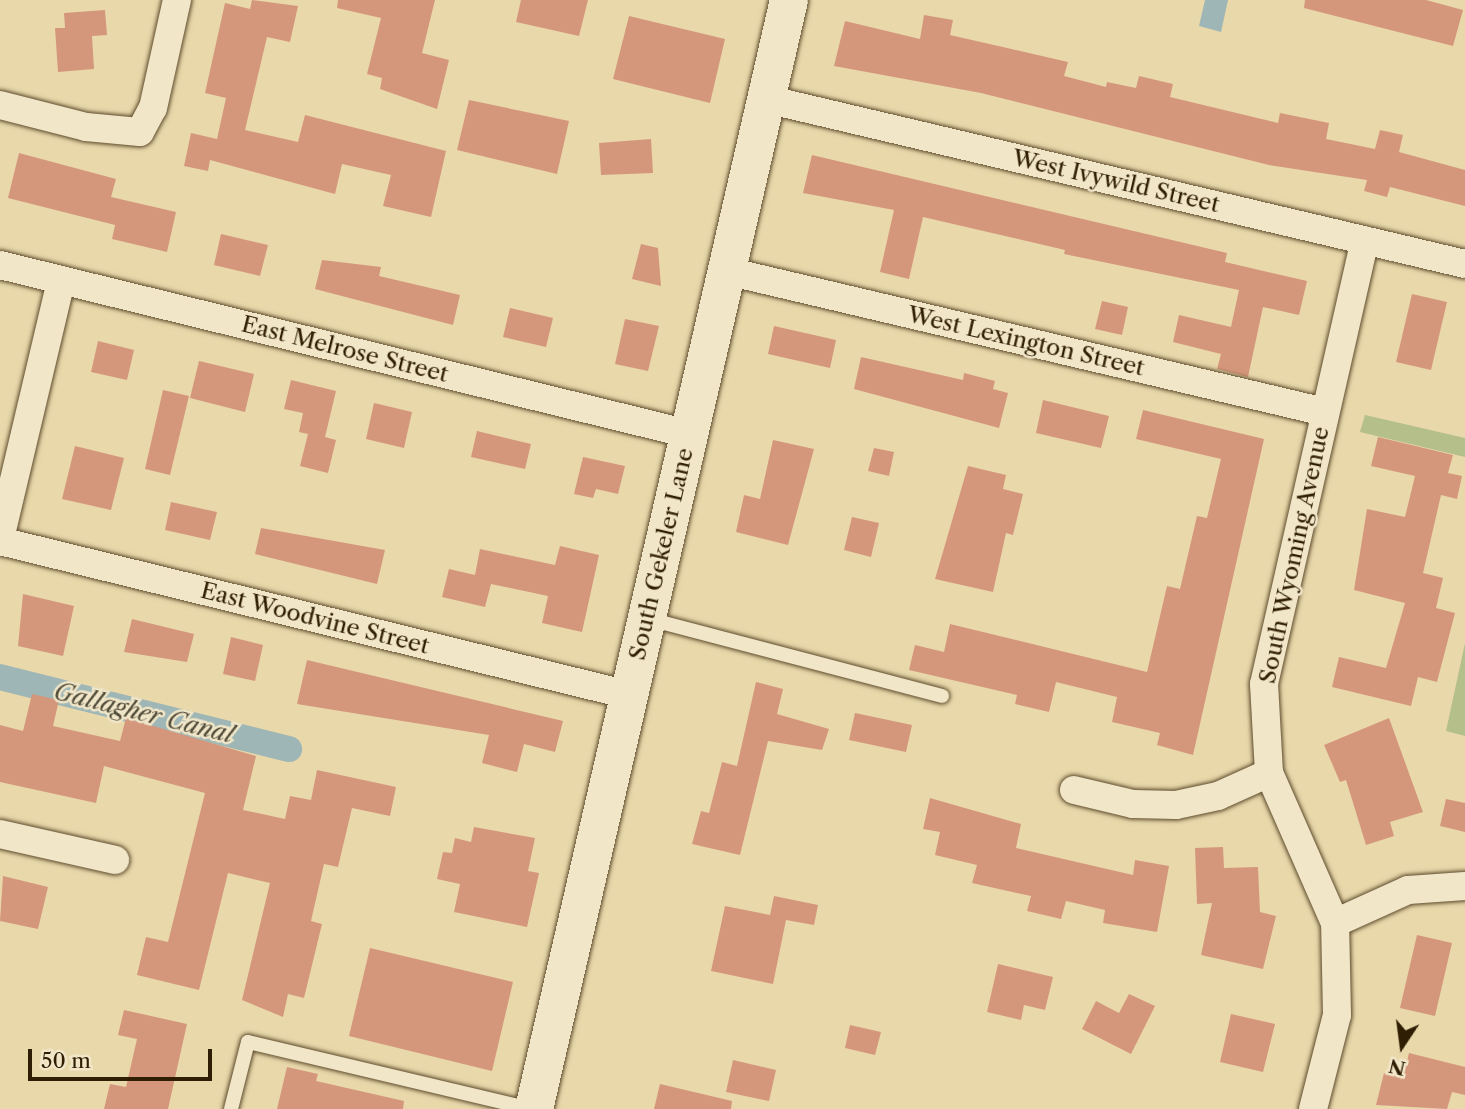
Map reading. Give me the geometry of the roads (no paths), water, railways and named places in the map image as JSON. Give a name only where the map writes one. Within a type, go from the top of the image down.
[{"type":"street","points":[[0,105],[86,127],[140,132],[153,108],[177,0]]},
{"type":"street","name":"South Gekeler Lane","points":[[533,1109],[789,0]]},
{"type":"street","name":"West Ivywild Street","points":[[766,99],[1465,264]]},
{"type":"street","name":"South Wyoming Avenue","points":[[1313,1109],[1337,1015],[1335,923],[1269,773],[1264,684],[1365,240]]},
{"type":"street","name":"East Melrose Street","points":[[0,265],[689,434]]},
{"type":"street","name":"West Lexington Street","points":[[727,271],[1325,412]]},
{"type":"street","points":[[0,540],[61,280]]},
{"type":"street","name":"East Woodvine Street","points":[[0,540],[629,695]]},
{"type":"street","points":[[1074,790],[1133,804],[1176,805],[1218,796],[1269,773]]},
{"type":"street","points":[[0,834],[115,860]]},
{"type":"street","points":[[1335,923],[1408,890],[1465,886]]},
{"type":"lane","points":[[647,618],[942,696]]},
{"type":"lane","points":[[231,1109],[248,1042],[533,1109]]},
{"type":"water","points":[[1205,0],[1228,0],[1221,32],[1199,26]]},
{"type":"waterway","name":"Gallagher Canal","points":[[0,677],[289,749]]}]
